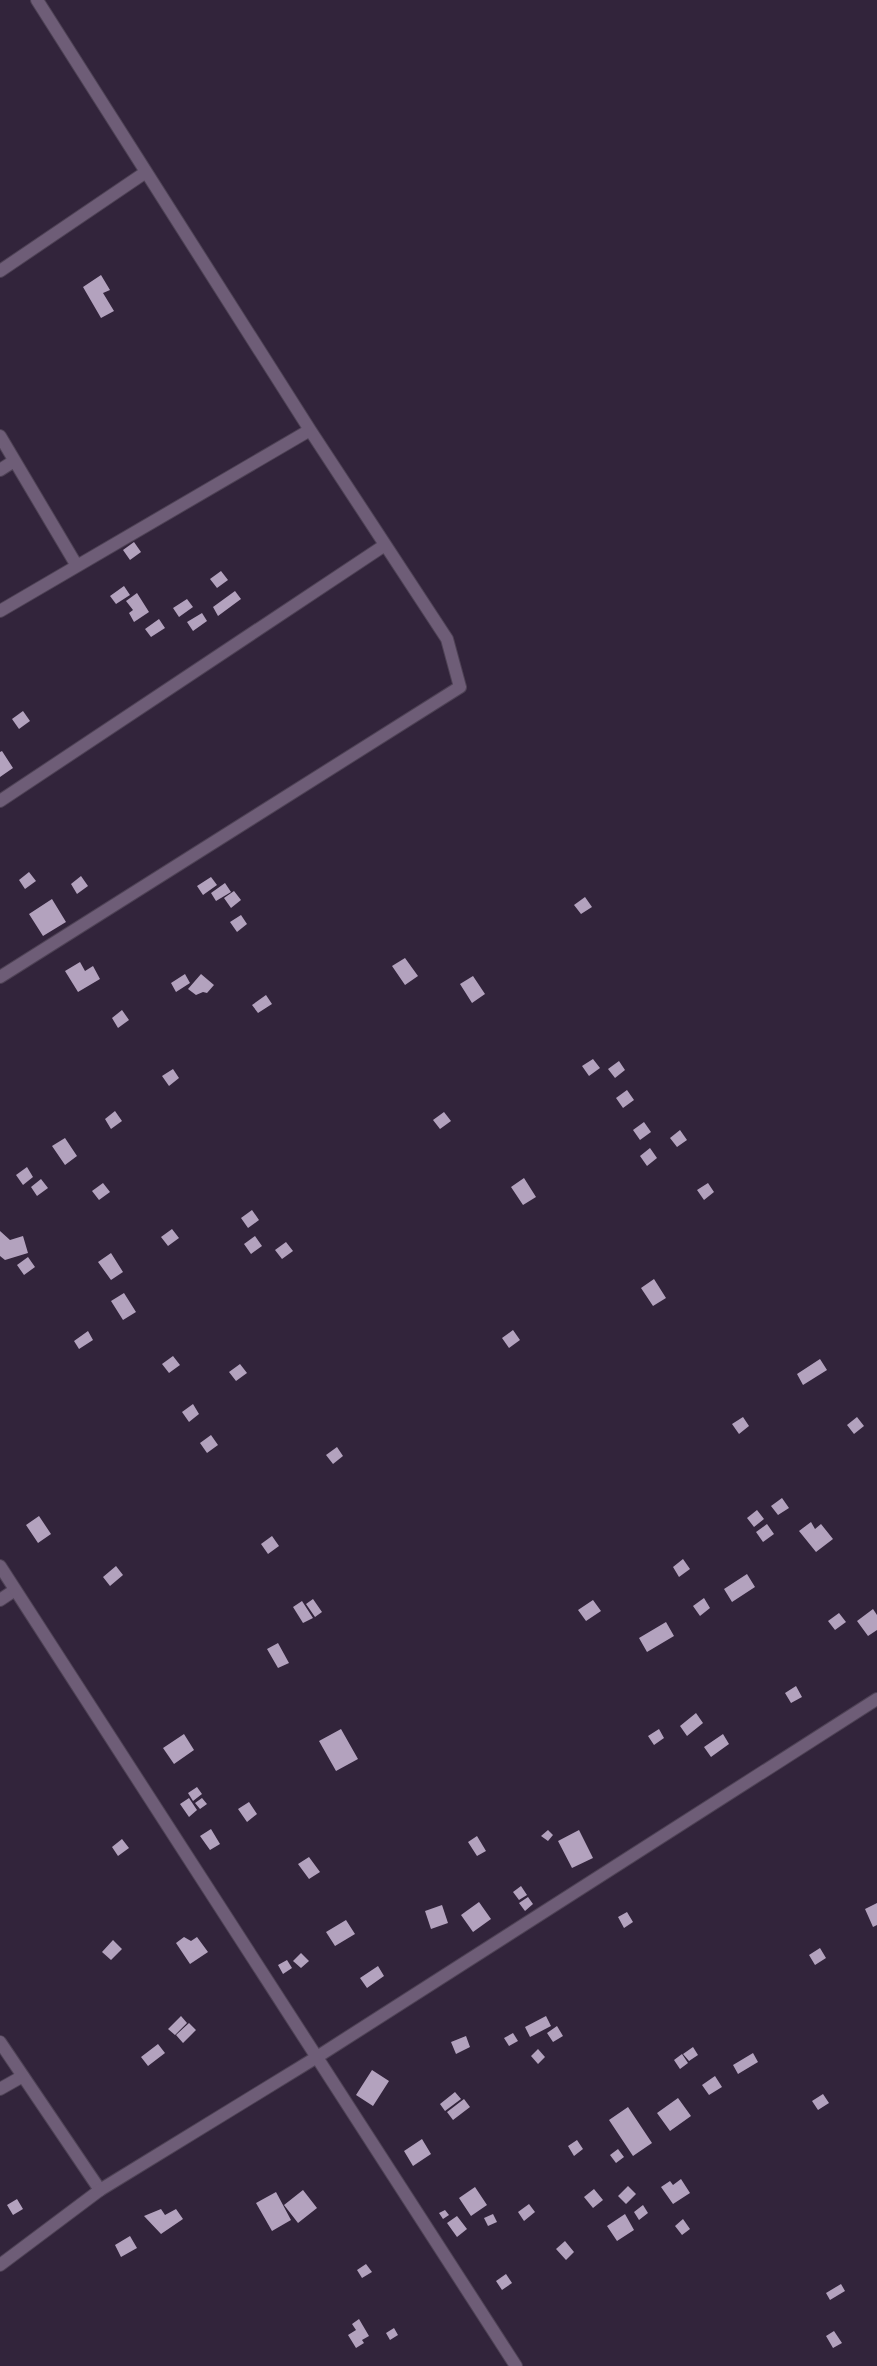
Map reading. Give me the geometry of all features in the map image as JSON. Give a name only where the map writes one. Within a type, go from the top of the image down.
[{"type":"street","points":[[0,977],[460,687],[447,639],[310,430],[37,0]]},
{"type":"street","points":[[0,271],[146,172]]},
{"type":"street","points":[[0,611],[310,430]]},
{"type":"street","points":[[0,436],[77,566]]},
{"type":"street","points":[[0,470],[14,461]]},
{"type":"street","points":[[0,801],[385,545]]},
{"type":"street","points":[[0,1566],[516,2366]]},
{"type":"street","points":[[0,1600],[15,1590]]},
{"type":"street","points":[[0,2265],[100,2190],[317,2057],[877,1698]]},
{"type":"street","points":[[0,2042],[100,2190]]},
{"type":"street","points":[[0,2090],[23,2076]]},
{"type":"building","points":[[101,275],[110,290],[103,293],[114,311],[101,318],[83,287]]},
{"type":"building","points":[[134,542],[141,552],[130,560],[123,550]]},
{"type":"building","points":[[221,571],[228,580],[217,588],[210,579]]},
{"type":"building","points":[[124,586],[130,595],[116,604],[110,596]]},
{"type":"building","points":[[235,591],[241,599],[218,616],[213,607]]},
{"type":"building","points":[[137,593],[149,612],[134,622],[129,613],[133,610],[126,601]]},
{"type":"building","points":[[187,599],[193,607],[179,617],[173,608]]},
{"type":"building","points":[[202,613],[207,621],[193,631],[187,622]]},
{"type":"building","points":[[159,619],[165,628],[151,637],[145,629]]},
{"type":"building","points":[[23,711],[30,721],[19,729],[12,719]]},
{"type":"building","points":[[2,751],[13,768],[0,777],[0,752]]},
{"type":"building","points":[[29,872],[36,881],[25,889],[19,880]]},
{"type":"building","points":[[81,876],[88,886],[77,894],[71,884]]},
{"type":"building","points":[[211,877],[217,885],[203,895],[197,886]]},
{"type":"building","points":[[225,883],[231,892],[216,901],[211,893]]},
{"type":"building","points":[[234,891],[241,900],[231,908],[224,898]]},
{"type":"building","points":[[585,897],[592,907],[581,914],[574,905]]},
{"type":"building","points":[[52,899],[66,922],[43,936],[29,914]]},
{"type":"building","points":[[241,915],[247,924],[237,932],[230,922]]},
{"type":"building","points":[[405,958],[418,976],[405,985],[392,966]]},
{"type":"building","points":[[80,962],[85,971],[93,966],[100,979],[78,992],[65,971]]},
{"type":"building","points":[[185,974],[190,983],[176,992],[171,983]]},
{"type":"building","points":[[201,974],[214,985],[207,993],[203,992],[196,995],[188,989]]},
{"type":"building","points":[[473,976],[485,994],[472,1003],[460,984]]},
{"type":"building","points":[[266,995],[272,1004],[258,1013],[252,1005]]},
{"type":"building","points":[[122,1010],[129,1020],[118,1028],[112,1018]]},
{"type":"building","points":[[593,1059],[600,1068],[589,1076],[582,1066]]},
{"type":"building","points":[[619,1061],[625,1070],[615,1078],[608,1069]]},
{"type":"building","points":[[173,1069],[179,1078],[169,1086],[162,1076]]},
{"type":"building","points":[[627,1090],[634,1100],[623,1108],[616,1098]]},
{"type":"building","points":[[115,1111],[122,1121],[111,1129],[105,1119]]},
{"type":"building","points":[[444,1112],[451,1121],[440,1129],[433,1120]]},
{"type":"building","points":[[644,1122],[651,1132],[640,1140],[633,1130]]},
{"type":"building","points":[[680,1130],[687,1140],[677,1147],[670,1138]]},
{"type":"building","points":[[65,1138],[77,1156],[65,1165],[52,1146]]},
{"type":"building","points":[[650,1148],[657,1158],[647,1166],[640,1156]]},
{"type":"building","points":[[27,1167],[33,1177],[23,1185],[16,1175]]},
{"type":"building","points":[[524,1178],[536,1197],[523,1205],[511,1187]]},
{"type":"building","points":[[41,1179],[48,1188],[37,1196],[31,1187]]},
{"type":"building","points":[[103,1183],[110,1192],[99,1200],[92,1191]]},
{"type":"building","points":[[708,1183],[714,1192],[704,1200],[697,1190]]},
{"type":"building","points":[[252,1210],[259,1220],[248,1228],[241,1218]]},
{"type":"building","points":[[172,1229],[179,1238],[168,1246],[161,1237]]},
{"type":"building","points":[[0,1231],[10,1240],[23,1236],[28,1253],[5,1260],[0,1256]]},
{"type":"building","points":[[255,1236],[262,1246],[251,1254],[244,1244]]},
{"type":"building","points":[[286,1242],[293,1251],[282,1259],[275,1250]]},
{"type":"building","points":[[111,1253],[123,1272],[111,1280],[98,1262]]},
{"type":"building","points":[[28,1257],[35,1267],[24,1275],[17,1265]]},
{"type":"building","points":[[654,1279],[666,1298],[653,1306],[641,1288]]},
{"type":"building","points":[[124,1293],[136,1312],[123,1320],[111,1301]]},
{"type":"building","points":[[513,1330],[520,1340],[509,1348],[502,1338]]},
{"type":"building","points":[[88,1331],[93,1340],[79,1349],[74,1341]]},
{"type":"building","points":[[173,1356],[180,1365],[169,1373],[162,1364]]},
{"type":"building","points":[[820,1359],[827,1370],[803,1385],[797,1374]]},
{"type":"building","points":[[240,1364],[247,1373],[236,1381],[229,1372]]},
{"type":"building","points":[[193,1404],[199,1414],[189,1422],[182,1412]]},
{"type":"building","points":[[743,1417],[749,1426],[739,1434],[732,1424]]},
{"type":"building","points":[[857,1417],[864,1426],[854,1434],[847,1425]]},
{"type":"building","points":[[211,1435],[218,1445],[207,1453],[200,1443]]},
{"type":"building","points":[[337,1447],[343,1456],[333,1464],[326,1455]]},
{"type":"building","points":[[782,1498],[789,1508],[778,1515],[771,1506]]},
{"type":"building","points":[[757,1510],[764,1519],[754,1527],[747,1518]]},
{"type":"building","points":[[39,1516],[51,1534],[38,1543],[26,1525]]},
{"type":"building","points":[[811,1522],[815,1529],[821,1524],[833,1539],[816,1552],[799,1531]]},
{"type":"building","points":[[767,1524],[774,1534],[763,1542],[756,1532]]},
{"type":"building","points":[[272,1536],[279,1546],[268,1554],[261,1544]]},
{"type":"building","points":[[683,1559],[690,1569],[679,1577],[673,1567]]},
{"type":"building","points":[[116,1566],[123,1575],[110,1586],[103,1577]]},
{"type":"building","points":[[747,1574],[755,1587],[732,1602],[724,1589]]},
{"type":"building","points":[[704,1598],[710,1608],[700,1616],[693,1606]]},
{"type":"building","points":[[313,1599],[322,1612],[315,1617],[306,1604]]},
{"type":"building","points":[[593,1600],[601,1611],[586,1621],[578,1610]]},
{"type":"building","points":[[302,1601],[313,1618],[303,1623],[293,1607]]},
{"type":"building","points":[[873,1609],[877,1615],[877,1630],[868,1636],[857,1621]]},
{"type":"building","points":[[839,1613],[846,1622],[835,1630],[828,1621]]},
{"type":"building","points":[[666,1622],[674,1636],[647,1652],[639,1638]]},
{"type":"building","points":[[278,1643],[289,1663],[278,1668],[267,1649]]},
{"type":"building","points":[[796,1686],[802,1697],[791,1703],[785,1693]]},
{"type":"building","points":[[696,1713],[703,1723],[687,1736],[680,1726]]},
{"type":"building","points":[[341,1729],[358,1759],[336,1771],[319,1741]]},
{"type":"building","points":[[659,1729],[664,1738],[654,1745],[648,1736]]},
{"type":"building","points":[[184,1734],[194,1750],[174,1764],[163,1748]]},
{"type":"building","points":[[723,1734],[729,1744],[711,1757],[704,1747]]},
{"type":"building","points":[[197,1787],[202,1794],[193,1801],[188,1793]]},
{"type":"building","points":[[189,1798],[197,1810],[189,1817],[180,1804]]},
{"type":"building","points":[[202,1798],[207,1804],[200,1809],[195,1803]]},
{"type":"building","points":[[249,1802],[257,1814],[247,1822],[238,1809]]},
{"type":"building","points":[[211,1829],[220,1844],[210,1850],[200,1836]]},
{"type":"building","points":[[548,1830],[553,1835],[548,1841],[541,1836]]},
{"type":"building","points":[[579,1830],[593,1858],[572,1868],[558,1841]]},
{"type":"building","points":[[477,1836],[486,1851],[477,1856],[468,1842]]},
{"type":"building","points":[[122,1839],[129,1848],[118,1856],[112,1847]]},
{"type":"building","points":[[309,1857],[320,1872],[309,1879],[298,1864]]},
{"type":"building","points":[[521,1886],[527,1895],[519,1900],[513,1892]]},
{"type":"building","points":[[528,1897],[533,1904],[525,1911],[519,1903]]},
{"type":"building","points":[[479,1902],[491,1919],[473,1932],[461,1915]]},
{"type":"building","points":[[877,1903],[877,1925],[873,1927],[865,1909]]},
{"type":"building","points":[[442,1905],[448,1923],[431,1929],[425,1911]]},
{"type":"building","points":[[627,1912],[633,1922],[624,1928],[618,1917]]},
{"type":"building","points":[[346,1920],[355,1934],[335,1946],[326,1932]]},
{"type":"building","points":[[184,1937],[191,1941],[197,1937],[208,1952],[190,1964],[176,1943]]},
{"type":"building","points":[[113,1940],[122,1949],[111,1960],[102,1952]]},
{"type":"building","points":[[820,1948],[826,1958],[815,1965],[809,1955]]},
{"type":"building","points":[[301,1953],[309,1961],[301,1968],[293,1961]]},
{"type":"building","points":[[287,1960],[292,1968],[283,1974],[278,1965]]},
{"type":"building","points":[[378,1966],[384,1976],[367,1988],[360,1978]]},
{"type":"building","points":[[181,2016],[187,2023],[175,2035],[168,2029]]},
{"type":"building","points":[[546,2016],[551,2026],[530,2037],[525,2027]]},
{"type":"building","points":[[189,2023],[196,2030],[183,2043],[176,2035]]},
{"type":"building","points":[[557,2026],[563,2036],[553,2042],[547,2033]]},
{"type":"building","points":[[513,2033],[518,2041],[509,2046],[504,2038]]},
{"type":"building","points":[[466,2036],[470,2047],[456,2054],[451,2042]]},
{"type":"building","points":[[158,2044],[165,2053],[148,2066],[141,2057]]},
{"type":"building","points":[[693,2047],[698,2055],[689,2061],[683,2054]]},
{"type":"building","points":[[538,2049],[545,2057],[538,2064],[531,2056]]},
{"type":"building","points":[[753,2053],[758,2062],[738,2074],[733,2065]]},
{"type":"building","points":[[682,2054],[688,2063],[680,2069],[674,2060]]},
{"type":"building","points":[[372,2070],[389,2081],[373,2106],[356,2095]]},
{"type":"building","points":[[715,2076],[722,2087],[709,2095],[702,2085]]},
{"type":"building","points":[[455,2092],[461,2099],[445,2111],[440,2104]]},
{"type":"building","points":[[823,2094],[829,2103],[818,2110],[812,2101]]},
{"type":"building","points":[[678,2098],[691,2116],[670,2131],[657,2113]]},
{"type":"building","points":[[464,2099],[470,2107],[453,2120],[447,2112]]},
{"type":"building","points":[[628,2107],[652,2143],[633,2156],[609,2120]]},
{"type":"building","points":[[422,2139],[431,2154],[413,2166],[404,2151]]},
{"type":"building","points":[[577,2140],[583,2149],[574,2156],[568,2146]]},
{"type":"building","points":[[618,2149],[624,2157],[616,2163],[610,2155]]},
{"type":"building","points":[[681,2179],[690,2193],[673,2204],[661,2187],[670,2181],[673,2185]]},
{"type":"building","points":[[628,2186],[636,2194],[626,2204],[618,2196]]},
{"type":"building","points":[[475,2187],[487,2205],[471,2216],[459,2198]]},
{"type":"building","points":[[594,2189],[603,2200],[593,2208],[584,2197]]},
{"type":"building","points":[[303,2190],[317,2208],[298,2223],[284,2205]]},
{"type":"building","points":[[276,2192],[291,2220],[272,2231],[256,2203]]},
{"type":"building","points":[[17,2199],[23,2209],[13,2215],[7,2205]]},
{"type":"building","points":[[529,2204],[535,2212],[524,2221],[518,2212]]},
{"type":"building","points":[[643,2205],[648,2213],[639,2220],[634,2212]]},
{"type":"building","points":[[161,2209],[165,2215],[176,2209],[183,2219],[161,2234],[144,2216]]},
{"type":"building","points":[[445,2210],[449,2215],[443,2219],[439,2213]]},
{"type":"building","points":[[493,2214],[497,2222],[488,2226],[484,2218]]},
{"type":"building","points":[[625,2214],[634,2230],[617,2241],[607,2226]]},
{"type":"building","points":[[457,2216],[467,2229],[457,2237],[447,2223]]},
{"type":"building","points":[[683,2219],[690,2229],[682,2235],[675,2226]]},
{"type":"building","points":[[130,2236],[137,2248],[121,2257],[115,2245]]},
{"type":"building","points":[[565,2241],[574,2252],[566,2260],[556,2249]]},
{"type":"building","points":[[366,2264],[372,2272],[362,2278],[357,2270]]},
{"type":"building","points":[[506,2274],[512,2283],[502,2290],[496,2281]]},
{"type":"building","points":[[841,2284],[845,2291],[830,2300],[826,2293]]},
{"type":"building","points":[[359,2319],[369,2336],[362,2340],[364,2343],[356,2348],[348,2335],[356,2330],[352,2324]]},
{"type":"building","points":[[394,2328],[398,2335],[390,2340],[386,2333]]},
{"type":"building","points":[[834,2331],[842,2343],[833,2348],[826,2336]]}]
